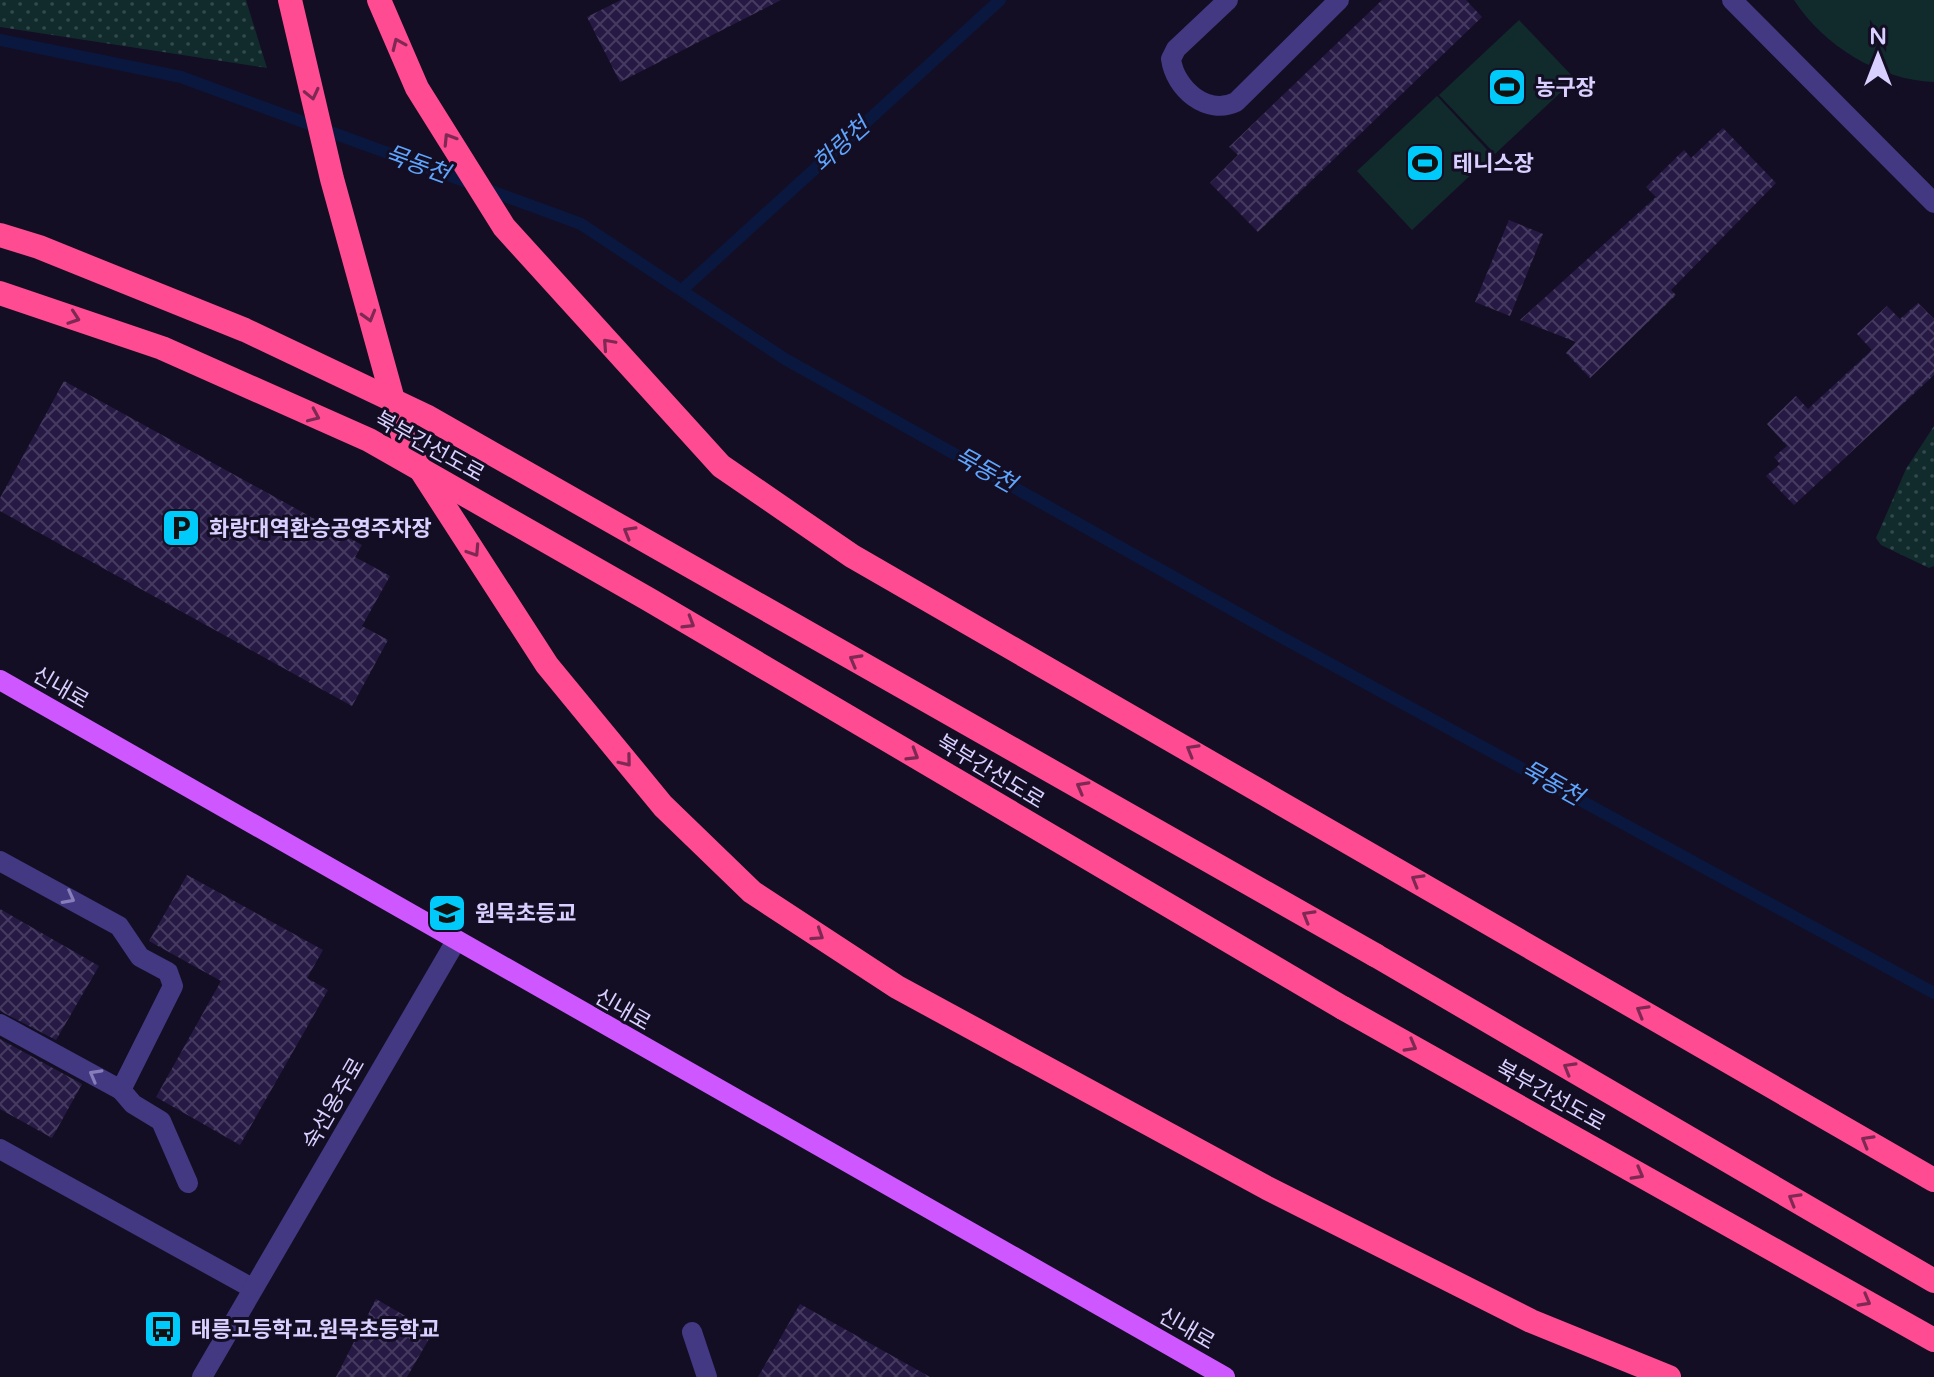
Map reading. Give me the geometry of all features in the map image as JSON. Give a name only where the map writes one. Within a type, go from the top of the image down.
[{"type":"highway","points":[[379,0],[417,88],[504,227],[659,402],[721,466],[852,556],[1934,1180]]},
{"type":"highway","points":[[293,9],[349,241],[406,447],[547,665],[663,806],[752,892],[897,987],[1267,1188],[1531,1321],[1669,1377]]},
{"type":"highway","name":"북부간선도로","points":[[0,235],[39,247],[245,330],[426,416],[1375,955],[1934,1281]]},
{"type":"highway","name":"북부간선도로","points":[[0,293],[162,348],[369,440],[648,599],[1343,1008],[1934,1340]]},
{"type":"main road","name":"신내로","points":[[0,680],[1225,1377]]},
{"type":"street","points":[[1228,0],[1176,49],[1171,59],[1178,81],[1204,105],[1213,108],[1236,102],[1339,0]]},
{"type":"street","points":[[1732,0],[1934,203]]},
{"type":"street","points":[[0,861],[119,926],[140,957],[172,978],[169,998],[121,1090]]},
{"type":"street","name":"숙선옹주로","points":[[202,1377],[456,941]]},
{"type":"street","points":[[0,1024],[121,1090],[133,1104],[153,1115],[166,1128],[188,1183]]},
{"type":"street","points":[[0,1149],[252,1288]]},
{"type":"street","points":[[692,1332],[707,1377]]},
{"type":"green space","points":[[0,0],[246,0],[267,68],[0,27]]},
{"type":"green space","points":[[1794,0],[1934,0],[1934,82],[1893,75],[1855,58],[1821,32]]},
{"type":"green space","name":"농구장","points":[[1519,20],[1575,79],[1495,154],[1439,95]]},
{"type":"green space","name":"테니스장","points":[[1437,96],[1492,155],[1412,230],[1357,171]]},
{"type":"green space","points":[[1934,426],[1934,566],[1929,568],[1881,545],[1876,538],[1906,469]]},
{"type":"building","points":[[621,0],[781,0],[620,82],[587,17]]},
{"type":"building","points":[[1382,0],[1466,0],[1482,17],[1258,232],[1210,183],[1238,155],[1229,147]]},
{"type":"building","points":[[1723,128],[1776,183],[1671,290],[1676,295],[1590,378],[1566,353],[1576,342],[1520,320],[1656,197],[1646,187],[1684,150],[1691,158]]},
{"type":"building","points":[[1509,220],[1543,234],[1510,316],[1475,302]]},
{"type":"building","points":[[1918,303],[1934,319],[1934,375],[1794,505],[1766,476],[1780,464],[1774,457],[1787,446],[1767,424],[1796,396],[1808,409],[1872,350],[1857,334],[1887,306],[1900,319]]},
{"type":"building","name":"화랑대역환승공영주차장","points":[[64,381],[362,545],[355,557],[390,576],[362,626],[388,640],[352,706],[0,511],[0,498]]},
{"type":"building","points":[[187,875],[323,950],[307,978],[328,990],[240,1145],[156,1097],[221,981],[149,941]]},
{"type":"building","points":[[0,909],[99,966],[56,1040],[0,1011]]},
{"type":"building","points":[[0,1039],[82,1084],[52,1138],[0,1109]]},
{"type":"building","points":[[376,1299],[433,1332],[407,1377],[336,1377]]},
{"type":"building","points":[[800,1304],[930,1377],[758,1377]]},
{"type":"waterway","name":"화랑천","points":[[682,290],[1000,0]]},
{"type":"waterway","name":"묵동천","points":[[0,40],[181,77],[581,224],[785,359],[1270,631],[1934,993]]},
{"type":"place","name":"농구장","points":[[1507,87]]},
{"type":"place","name":"테니스장","points":[[1425,163]]},
{"type":"place","name":"화랑대역환승공영주차장","points":[[181,528]]},
{"type":"place","name":"원묵초등교","points":[[447,913]]},
{"type":"place","name":"태릉고등학교.원묵초등학교","points":[[163,1329]]}]
